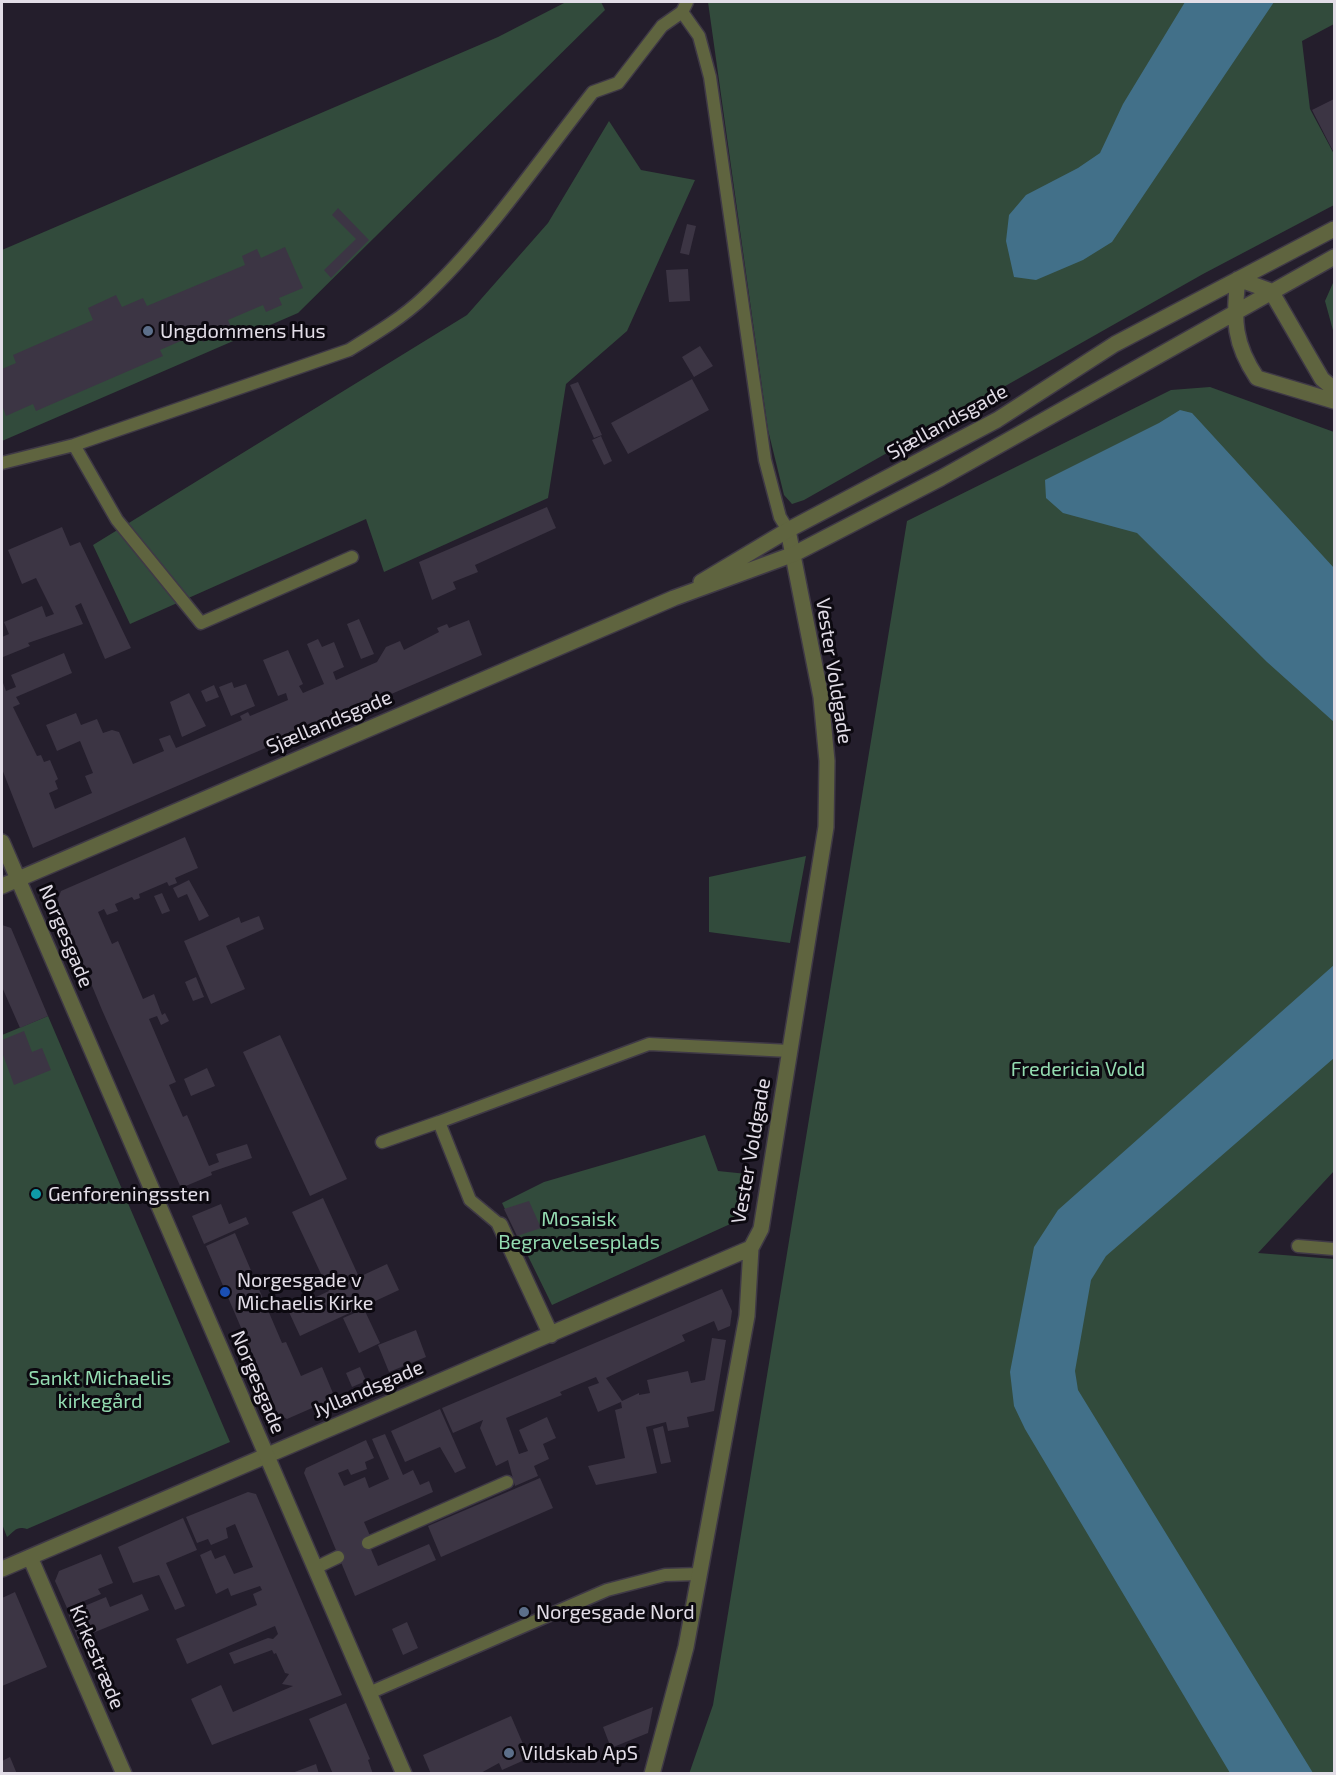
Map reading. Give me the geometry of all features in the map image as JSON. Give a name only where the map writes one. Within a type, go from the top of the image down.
[{"type":"street","name":"Sjællandsgade","points":[[674,598],[788,530],[998,420],[1115,344],[1335,229]]},
{"type":"street","name":"Sjællandsgade","points":[[2,886],[674,598],[794,554],[941,478],[1234,311],[1335,257]]},
{"type":"street","points":[[1335,389],[1322,379],[1271,291],[1238,279],[1234,311],[1238,342],[1244,358],[1257,378],[1335,401]]},
{"type":"street","name":"Vester Voldgade","points":[[652,1773],[686,1647],[747,1316],[752,1248],[761,1229],[826,827],[827,761],[821,697],[788,530]]},
{"type":"street","name":"Norgesgade","points":[[2,842],[404,1773]]},
{"type":"street","points":[[500,1226],[551,1335]]},
{"type":"street","name":"Jyllandsgade","points":[[2,1569],[752,1248]]},
{"type":"street","name":"Kirkestræde","points":[[30,1557],[124,1773]]},
{"type":"lane","points":[[2,463],[74,445],[349,350],[382,330],[423,297],[467,252],[593,92],[618,83],[662,26],[685,7],[699,36],[710,77],[765,460],[780,517],[788,530]]},
{"type":"lane","points":[[74,445],[117,520],[201,623],[352,557]]},
{"type":"lane","points":[[382,1142],[649,1044],[790,1051]]},
{"type":"lane","points":[[440,1122],[470,1200],[500,1226]]},
{"type":"lane","points":[[1298,1246],[1335,1250]]},
{"type":"lane","points":[[368,1543],[507,1482]]},
{"type":"lane","points":[[315,1568],[338,1557]]},
{"type":"lane","points":[[369,1693],[607,1590],[665,1575],[699,1574]]},
{"type":"green space","points":[[566,2],[601,2],[605,10],[298,313],[2,441],[2,250],[498,37]]},
{"type":"green space","points":[[708,2],[1334,2],[1334,24],[1302,41],[1310,109],[1334,154],[1334,205],[1203,274],[804,500],[792,504],[784,495],[768,430]]},
{"type":"green space","points":[[609,121],[641,170],[695,180],[627,331],[566,384],[548,498],[384,572],[366,519],[130,624],[93,545],[467,315],[548,223]]},
{"type":"green space","points":[[1334,283],[1334,334],[1325,301]]},
{"type":"green space","name":"Fredericia Vold","points":[[1210,387],[1334,432],[1334,1171],[1258,1253],[1334,1259],[1334,1773],[689,1774],[713,1705],[907,521],[1171,390]]},
{"type":"green space","points":[[806,856],[790,943],[709,932],[709,877]]},
{"type":"green space","name":"Sankt Michaelis kirkegård","points":[[48,1016],[230,1442],[27,1529],[18,1529],[7,1537],[2,1524],[2,1035]]},
{"type":"green space","name":"Mosaisk Begravelsesplads","points":[[705,1135],[718,1171],[747,1174],[739,1220],[552,1305],[502,1203],[544,1182]]},
{"type":"water","points":[[1185,2],[1274,2],[1112,242],[1083,260],[1036,280],[1014,277],[1006,241],[1009,215],[1026,195],[1078,168],[1100,153],[1123,104]]},
{"type":"water","points":[[1180,410],[1192,413],[1334,568],[1334,722],[1267,662],[1137,533],[1063,513],[1046,498],[1045,480],[1159,423]]},
{"type":"water","points":[[1334,965],[1334,1058],[1106,1256],[1091,1280],[1075,1371],[1078,1390],[1313,1773],[1230,1773],[1025,1429],[1014,1406],[1010,1372],[1034,1247],[1058,1210]]},
{"type":"building","points":[[1334,99],[1334,153],[1312,110]]},
{"type":"building","points":[[338,208],[369,240],[331,278],[324,270],[356,239],[332,215]]},
{"type":"building","points":[[687,224],[696,226],[689,255],[680,253]]},
{"type":"building","name":"Ungdommens Hus","points":[[285,247],[303,288],[279,298],[282,305],[266,312],[263,305],[228,320],[232,330],[203,342],[199,333],[160,350],[163,356],[36,411],[33,404],[6,416],[2,405],[2,369],[16,363],[13,355],[93,320],[88,308],[116,295],[122,307],[143,298],[147,306],[245,265],[242,256],[257,249],[261,258]]},
{"type":"building","points":[[688,269],[690,301],[669,302],[666,270]]},
{"type":"building","points":[[700,346],[713,366],[694,377],[682,357]]},
{"type":"building","points":[[692,379],[709,410],[628,454],[611,423]]},
{"type":"building","points":[[578,382],[602,435],[594,438],[570,385]]},
{"type":"building","points":[[601,436],[612,461],[604,465],[592,440]]},
{"type":"building","points":[[547,507],[556,528],[475,565],[478,572],[453,582],[456,589],[432,600],[419,562]]},
{"type":"building","points":[[62,527],[70,546],[80,542],[131,648],[105,659],[81,603],[75,606],[83,624],[28,643],[30,646],[3,657],[2,637],[9,634],[4,622],[42,606],[46,617],[54,614],[36,578],[22,584],[8,550]]},
{"type":"building","points":[[359,619],[374,654],[361,659],[347,624]]},
{"type":"building","points":[[469,620],[482,655],[33,848],[2,769],[2,680],[6,691],[16,687],[11,675],[64,653],[72,673],[16,697],[20,704],[13,707],[37,756],[41,755],[44,762],[50,760],[58,779],[55,781],[58,789],[49,793],[55,809],[92,793],[85,776],[93,773],[80,741],[57,751],[46,725],[76,713],[81,725],[97,719],[103,733],[112,730],[119,732],[133,764],[164,751],[159,739],[170,735],[176,748],[242,720],[240,716],[248,712],[250,716],[288,700],[286,693],[278,696],[263,660],[288,650],[303,684],[299,686],[303,693],[324,684],[307,644],[318,639],[322,647],[334,642],[344,667],[333,672],[336,680],[377,662],[386,647],[400,641],[404,650],[439,632],[437,628],[447,624],[449,628]]},
{"type":"building","points":[[232,682],[234,688],[246,684],[255,706],[231,716],[219,687]]},
{"type":"building","points":[[214,685],[219,697],[206,702],[201,691]]},
{"type":"building","points":[[189,693],[206,726],[182,737],[170,702]]},
{"type":"building","points":[[185,837],[198,868],[175,878],[177,883],[169,886],[167,882],[139,894],[140,898],[134,900],[132,897],[115,904],[118,911],[107,915],[104,909],[98,912],[112,944],[118,941],[143,999],[154,994],[162,1015],[165,1013],[169,1021],[161,1025],[157,1016],[149,1019],[176,1082],[169,1085],[183,1117],[187,1115],[209,1166],[219,1162],[216,1154],[247,1144],[252,1158],[211,1172],[212,1175],[181,1188],[102,1010],[57,901],[61,891]]},
{"type":"building","points":[[189,880],[209,916],[199,921],[187,894],[178,898],[173,888]]},
{"type":"building","points":[[162,893],[170,911],[162,914],[154,896]]},
{"type":"building","points":[[259,916],[264,929],[226,946],[245,989],[211,1004],[184,941],[239,917],[241,923]]},
{"type":"building","points":[[2,925],[11,928],[48,1016],[20,1028],[2,987]]},
{"type":"building","points":[[196,977],[204,997],[193,1001],[185,982]]},
{"type":"building","points":[[24,1031],[32,1052],[42,1048],[51,1070],[14,1085],[2,1052],[2,1040]]},
{"type":"building","points":[[280,1035],[347,1179],[310,1196],[243,1052]]},
{"type":"building","points":[[207,1068],[215,1086],[191,1096],[184,1079]]},
{"type":"building","points":[[323,1198],[359,1277],[387,1264],[399,1290],[300,1336],[288,1310],[329,1291],[292,1212]]},
{"type":"building","points":[[529,1201],[541,1228],[517,1236],[504,1209]]},
{"type":"building","points":[[221,1204],[229,1224],[246,1217],[249,1224],[204,1244],[192,1216]]},
{"type":"building","points":[[235,1233],[282,1343],[286,1342],[301,1376],[322,1367],[335,1398],[287,1419],[278,1414],[206,1246]]},
{"type":"building","points":[[722,1289],[732,1311],[730,1326],[718,1331],[714,1321],[682,1335],[685,1341],[606,1378],[622,1401],[639,1393],[639,1395],[650,1393],[647,1380],[688,1371],[691,1383],[705,1380],[712,1338],[726,1340],[714,1411],[687,1417],[689,1427],[668,1431],[666,1422],[646,1427],[657,1473],[596,1485],[588,1466],[625,1458],[615,1410],[622,1408],[621,1402],[598,1412],[588,1387],[599,1383],[596,1377],[560,1392],[562,1395],[506,1418],[519,1454],[528,1451],[519,1430],[547,1417],[556,1438],[543,1444],[549,1459],[534,1466],[538,1476],[515,1486],[508,1460],[496,1466],[480,1428],[483,1420],[453,1433],[442,1408]]},
{"type":"building","points":[[364,1309],[380,1343],[359,1353],[343,1318]]},
{"type":"building","points":[[416,1330],[426,1357],[389,1372],[378,1345]]},
{"type":"building","points":[[360,1367],[366,1381],[352,1387],[346,1373]]},
{"type":"building","points":[[440,1409],[466,1468],[455,1473],[440,1447],[405,1462],[391,1431]]},
{"type":"building","points":[[663,1426],[671,1462],[661,1464],[653,1429]]},
{"type":"building","points":[[385,1434],[403,1475],[413,1470],[420,1485],[429,1481],[433,1492],[364,1522],[371,1538],[367,1540],[378,1566],[429,1544],[436,1560],[355,1596],[304,1473],[306,1468],[366,1440],[374,1458],[365,1462],[367,1469],[351,1475],[348,1469],[338,1473],[344,1486],[365,1477],[369,1488],[389,1479],[372,1439]]},
{"type":"building","points":[[540,1478],[553,1508],[441,1557],[428,1526]]},
{"type":"building","points":[[248,1492],[256,1494],[342,1695],[212,1745],[191,1699],[221,1685],[233,1712],[293,1686],[282,1684],[289,1674],[285,1673],[276,1653],[274,1654],[272,1650],[234,1664],[229,1653],[268,1638],[273,1639],[278,1634],[275,1626],[187,1664],[176,1639],[257,1605],[253,1594],[262,1590],[260,1586],[231,1596],[228,1588],[216,1594],[200,1555],[211,1550],[215,1559],[225,1555],[234,1574],[253,1567],[235,1524],[226,1528],[228,1538],[211,1545],[208,1539],[197,1543],[186,1517]]},
{"type":"building","points":[[183,1518],[197,1550],[166,1563],[185,1606],[175,1610],[159,1575],[133,1583],[118,1547]]},
{"type":"building","points":[[101,1554],[113,1583],[98,1589],[101,1594],[67,1608],[55,1581],[59,1571]]},
{"type":"building","points":[[15,1592],[47,1667],[2,1686],[2,1598]]},
{"type":"building","points":[[142,1594],[149,1610],[78,1639],[68,1613],[106,1597],[110,1607]]},
{"type":"building","points":[[407,1622],[418,1648],[403,1655],[392,1629]]},
{"type":"building","points":[[346,1703],[370,1759],[368,1760],[373,1774],[333,1774],[309,1719]]},
{"type":"building","points":[[653,1707],[648,1733],[611,1748],[603,1727]]},
{"type":"building","points":[[511,1716],[529,1758],[502,1770],[499,1763],[479,1774],[431,1774],[423,1755]]},
{"type":"building","points":[[10,1757],[17,1774],[2,1774],[2,1761]]},
{"type":"building","points":[[316,1764],[319,1774],[292,1774],[292,1773]]},
{"type":"place","name":"Ungdommens Hus","points":[[148,331]]},
{"type":"place","name":"Genforeningssten","points":[[36,1194]]},
{"type":"place","name":"Norgesgade v Michaelis Kirke","points":[[225,1292]]},
{"type":"place","name":"Norgesgade Nord","points":[[524,1612]]},
{"type":"place","name":"Vildskab ApS","points":[[509,1753]]}]
